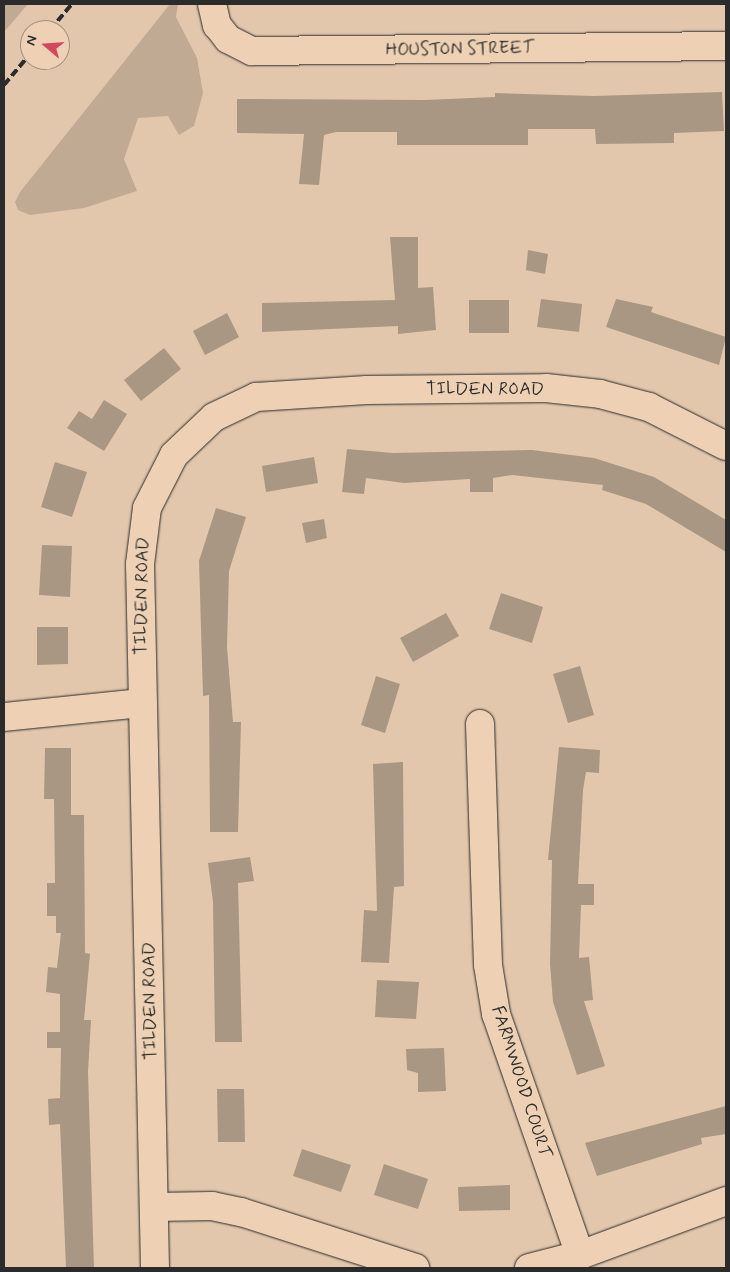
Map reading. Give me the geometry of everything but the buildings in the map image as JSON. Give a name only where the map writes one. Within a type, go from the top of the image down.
[{"type":"street","name":"HOUSTON STREET","points":[[212,8],[228,38],[252,51],[726,46]]},
{"type":"street","name":"TILDEN ROAD","points":[[156,1268],[140,564],[147,508],[174,455],[200,428],[239,404],[284,392],[546,388],[600,394],[649,407],[726,446]]},
{"type":"street","points":[[4,718],[142,703]]},
{"type":"street","name":"FARMWOOD COURT","points":[[480,724],[488,965],[496,1014],[580,1255]]},
{"type":"street","points":[[529,1268],[580,1255],[726,1201]]},
{"type":"street","points":[[155,1207],[212,1206],[241,1212],[415,1268]]},
{"type":"shaded area","points":[[4,4],[28,4],[4,32]]},
{"type":"shaded area","points":[[170,4],[178,4],[176,17],[197,58],[203,93],[194,126],[179,135],[168,116],[138,118],[124,159],[137,191],[84,208],[30,215],[18,210],[15,202],[20,192]]},
{"type":"railway","points":[[58,20],[72,4]]},
{"type":"railway","points":[[4,85],[20,66]]}]
